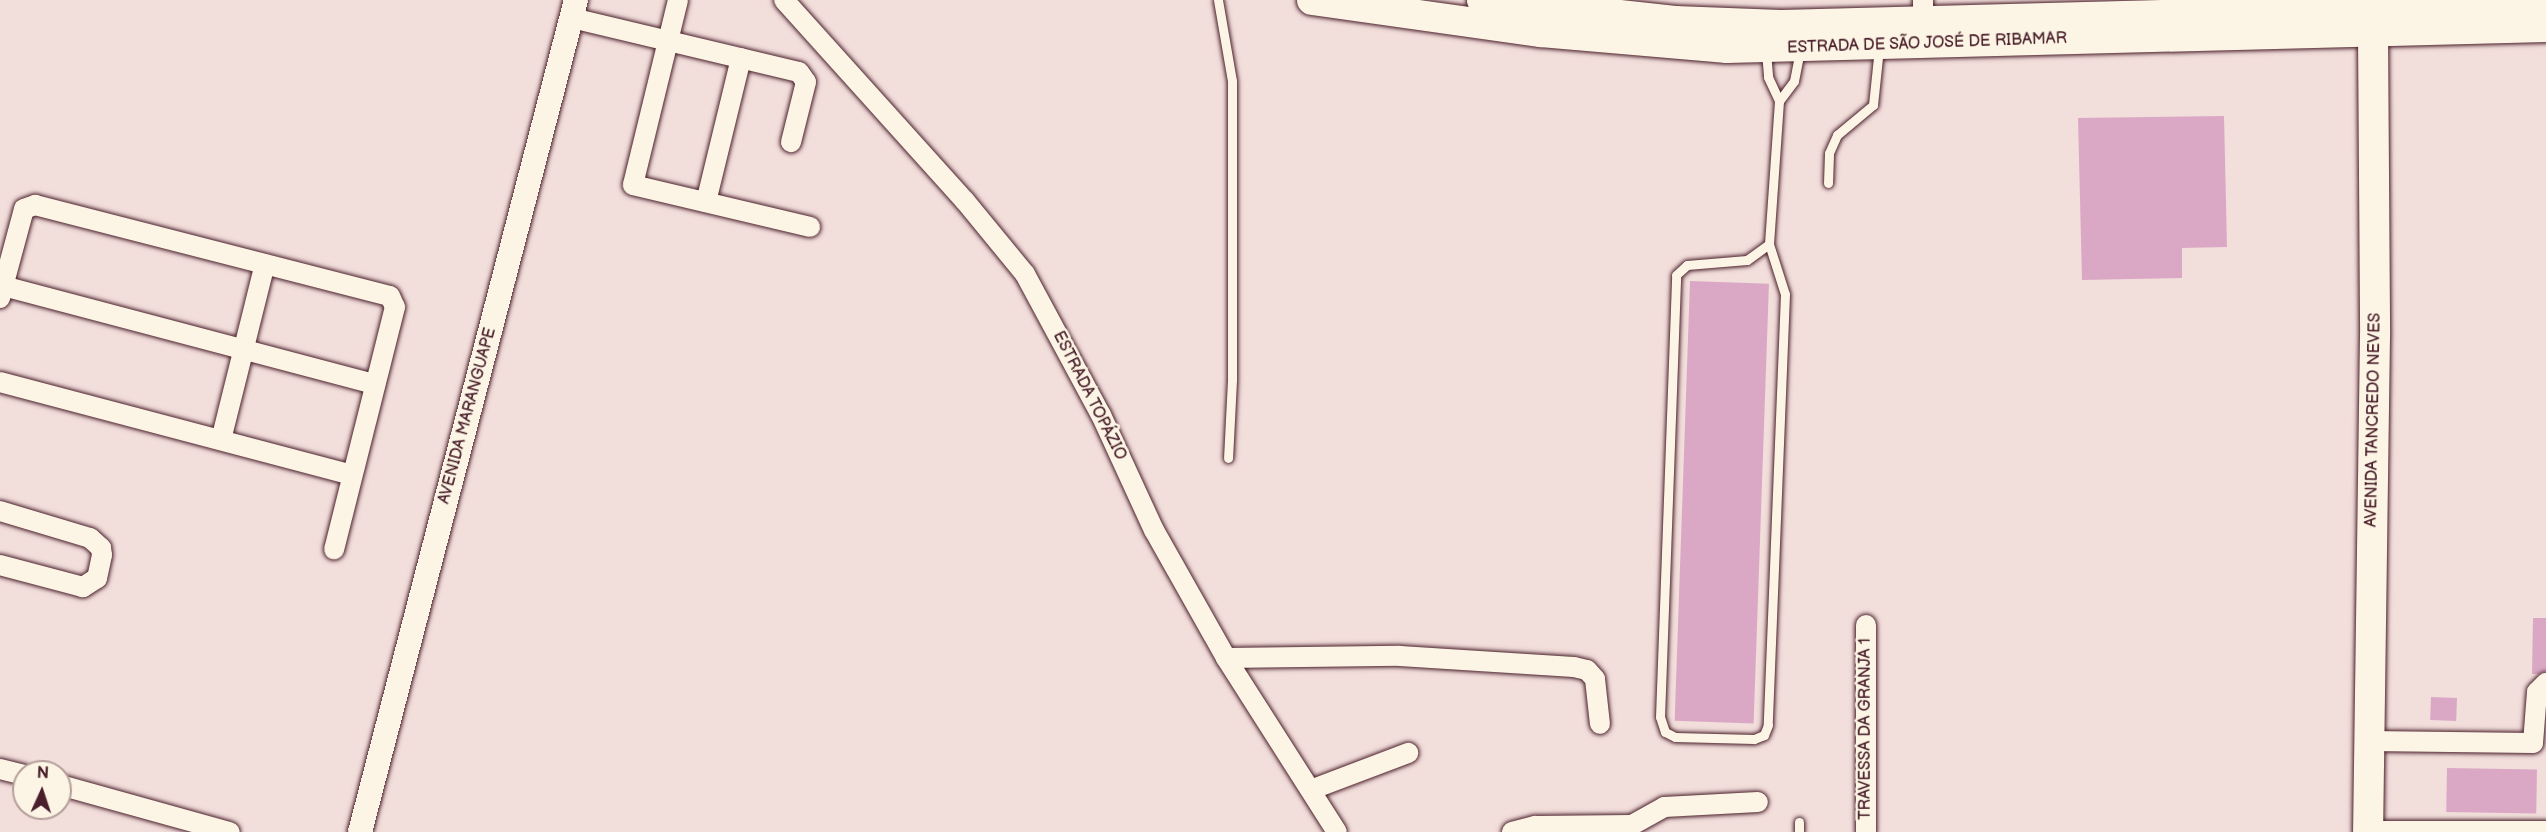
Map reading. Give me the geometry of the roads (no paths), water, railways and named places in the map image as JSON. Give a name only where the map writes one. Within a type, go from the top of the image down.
[{"type":"main road","name":"ESTRADA DE SÃO JOSÉ DE RIBAMAR","points":[[1312,0],[1581,37],[1766,48],[1879,45],[2368,20],[2399,4],[2546,5]]},
{"type":"main road","name":"ESTRADA DE SÃO JOSÉ DE RIBAMAR","points":[[1482,0],[1626,10],[1781,25],[1923,11],[2260,6],[2368,20],[2546,27]]},
{"type":"main road","name":"AVENIDA TANCREDO NEVES","points":[[2368,20],[2375,336],[2368,831]]},
{"type":"street","points":[[678,0],[633,185],[810,227]]},
{"type":"street","name":"ESTRADA TOPÁZIO","points":[[784,0],[1025,274],[1101,415],[1154,530],[1226,658],[1313,789],[1337,832]]},
{"type":"street","points":[[574,9],[668,41],[804,76],[791,142]]},
{"type":"street","name":"AVENIDA MARANGUAPE","points":[[360,832],[574,9]]},
{"type":"street","points":[[706,202],[741,58]]},
{"type":"street","points":[[334,549],[395,307],[390,296],[29,206],[24,209],[2,292],[375,384]]},
{"type":"street","points":[[221,440],[265,264]]},
{"type":"street","points":[[0,382],[352,475]]},
{"type":"street","points":[[0,511],[90,538],[101,548],[102,555],[97,578],[83,587],[0,565]]},
{"type":"street","name":"TRAVESSA DA GRANJA 1","points":[[1866,625],[1866,832]]},
{"type":"street","points":[[1226,658],[1400,656],[1574,667],[1587,670],[1595,679],[1600,724]]},
{"type":"street","points":[[2369,741],[2532,743],[2537,692],[2546,683]]},
{"type":"street","points":[[1313,789],[1408,753]]},
{"type":"street","points":[[72,788],[230,832]]},
{"type":"street","points":[[1512,832],[1535,826],[1632,828],[1664,807],[1758,802]]},
{"type":"street","points":[[2368,831],[2546,831]]},
{"type":"lane","points":[[1218,0],[1232,81],[1232,380],[1228,458]]},
{"type":"lane","points":[[1828,183],[1829,153],[1837,135],[1873,105],[1879,45]]},
{"type":"lane","points":[[1779,101],[1794,81],[1800,47]]},
{"type":"lane","points":[[1766,48],[1768,77],[1779,101],[1769,244],[1785,294],[1768,725],[1764,735],[1754,739],[1675,737],[1665,732],[1660,717],[1677,274],[1687,265],[1747,260],[1769,244]]}]
